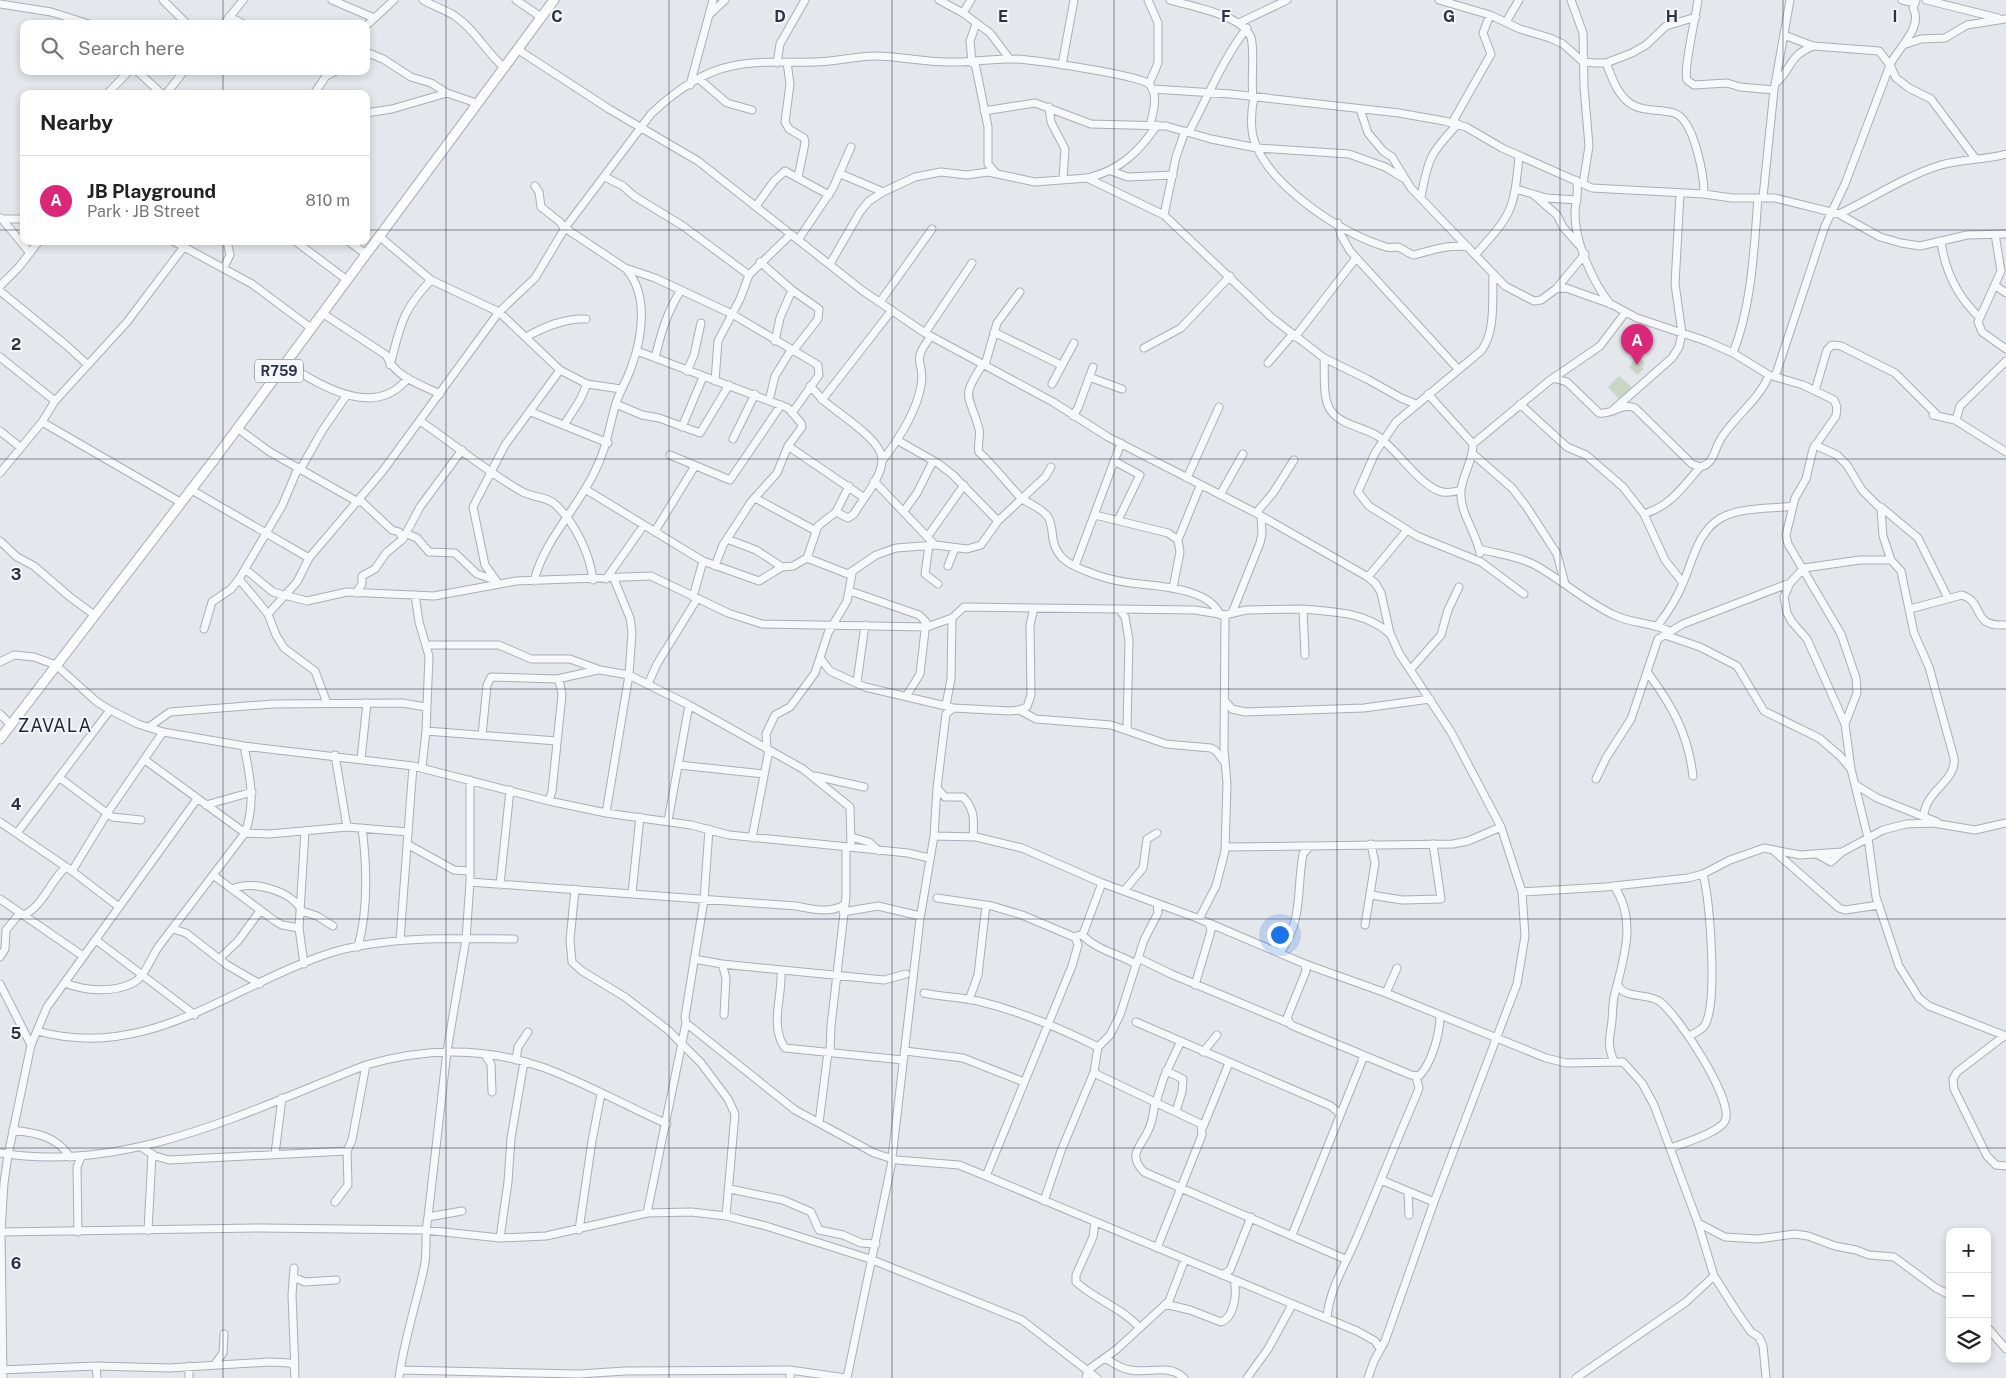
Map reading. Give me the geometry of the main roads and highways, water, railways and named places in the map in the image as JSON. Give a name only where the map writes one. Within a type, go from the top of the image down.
[{"type":"main road","name":"R759","points":[[0,739],[237,428],[554,0]]},
{"type":"place","name":"JB Playground","points":[[1637,365]]},
{"type":"district","name":"ZAVALA","points":[[55,726]]}]
